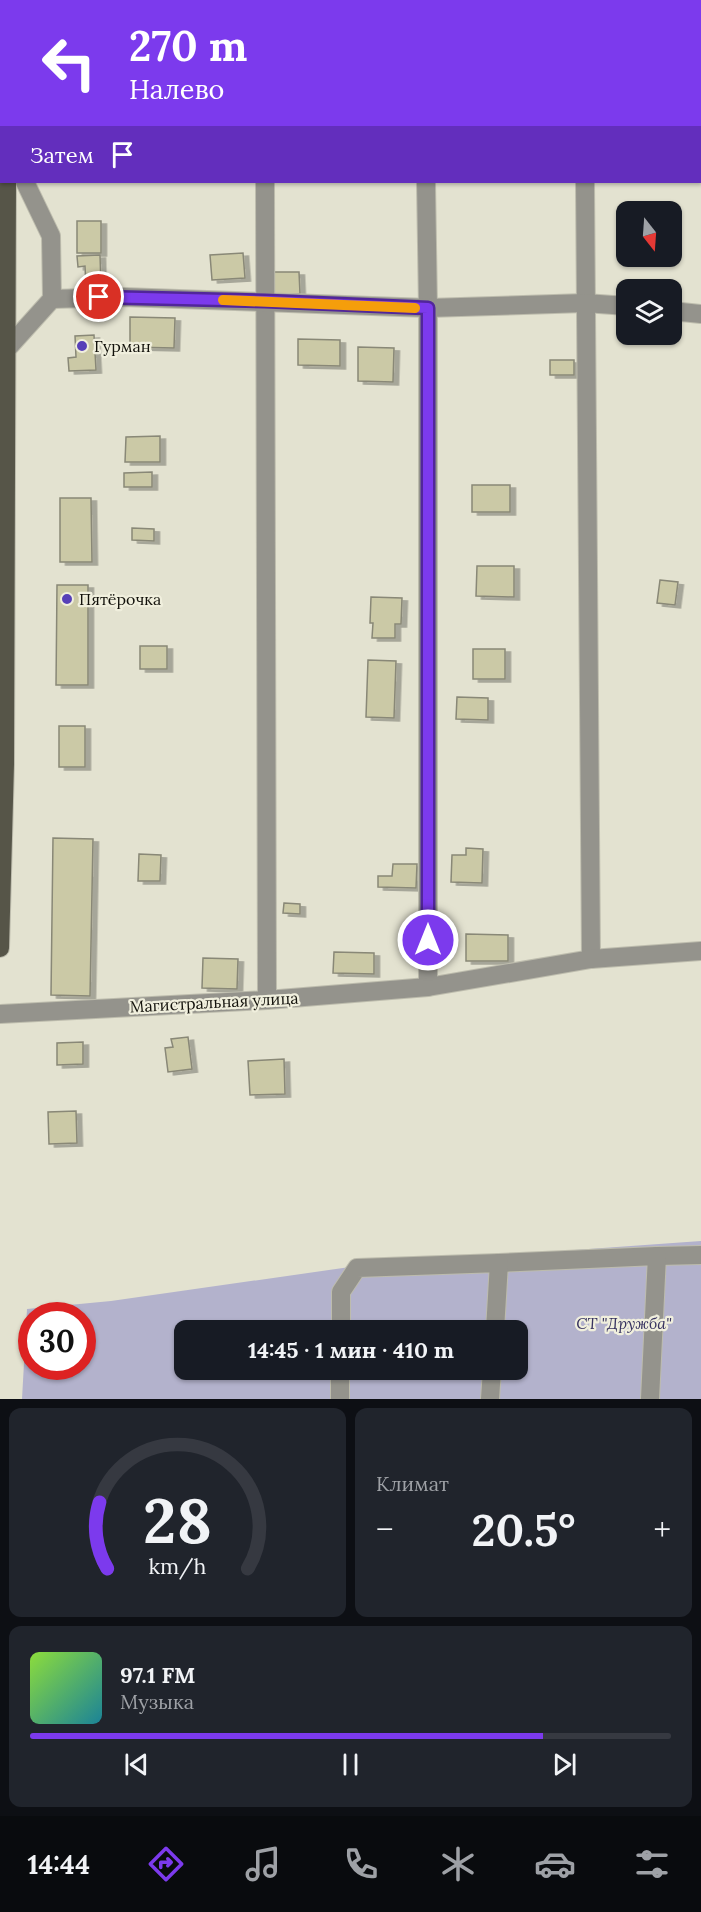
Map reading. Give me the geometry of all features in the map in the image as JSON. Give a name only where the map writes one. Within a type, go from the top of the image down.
[{"type":"main road","points":[[0,948],[7,183]]},
{"type":"street","points":[[6,350],[52,299],[51,236],[25,183]]},
{"type":"street","points":[[266,183],[267,1000]]},
{"type":"street","points":[[426,183],[428,987]]},
{"type":"street","points":[[585,183],[591,960]]},
{"type":"street","points":[[52,299],[123,297],[428,308],[585,303],[616,305]]},
{"type":"street","points":[[682,312],[701,314]]},
{"type":"street","name":"Магистральная улица","points":[[0,1014],[267,1000],[428,987],[591,960],[701,951]]},
{"type":"street","points":[[341,1320],[341,1292],[357,1268],[701,1255]]},
{"type":"street","points":[[650,1399],[657,1256]]},
{"type":"street","points":[[496,1320],[499,1263]]},
{"type":"street","points":[[340,1380],[340,1399]]},
{"type":"street","points":[[490,1399],[491,1380]]},
{"type":"green space","name":"СТ \"Дружба\"","points":[[701,1241],[701,1399],[22,1399],[23,1380],[96,1380],[96,1302],[364,1265]]},
{"type":"building","points":[[77,221],[101,221],[101,253],[77,253]]},
{"type":"building","points":[[243,253],[245,278],[212,280],[210,255]]},
{"type":"building","points":[[100,255],[101,287],[86,287],[85,266],[78,267],[77,256]]},
{"type":"building","points":[[272,272],[299,272],[300,294],[272,294]]},
{"type":"building","points":[[130,317],[175,318],[174,348],[130,347]]},
{"type":"building","points":[[94,335],[96,370],[69,371],[68,358],[76,357],[75,336]]},
{"type":"building","points":[[298,339],[340,340],[340,366],[298,365]]},
{"type":"building","points":[[358,347],[394,348],[393,382],[358,381]]},
{"type":"building","points":[[550,360],[574,360],[574,375],[550,375]]},
{"type":"building","points":[[160,436],[160,462],[125,462],[126,437]]},
{"type":"building","points":[[152,472],[152,487],[124,487],[124,473]]},
{"type":"building","points":[[472,485],[510,485],[510,512],[472,512]]},
{"type":"building","points":[[60,498],[91,498],[92,562],[60,562]]},
{"type":"building","points":[[132,528],[154,529],[154,541],[132,540]]},
{"type":"building","points":[[477,566],[514,566],[514,597],[476,596]]},
{"type":"building","points":[[660,580],[678,582],[675,605],[657,603]]},
{"type":"building","points":[[57,585],[88,585],[88,685],[56,685]]},
{"type":"building","points":[[371,597],[402,598],[401,624],[395,624],[395,638],[372,638]]},
{"type":"building","points":[[140,646],[167,646],[167,669],[140,669]]},
{"type":"building","points":[[473,649],[505,649],[505,679],[473,679]]},
{"type":"building","points":[[368,660],[396,661],[394,718],[366,717]]},
{"type":"building","points":[[457,697],[488,698],[488,720],[456,719]]},
{"type":"building","points":[[59,726],[85,726],[85,767],[59,767]]},
{"type":"building","points":[[53,838],[93,839],[90,996],[51,995]]},
{"type":"building","points":[[466,848],[483,849],[482,883],[451,882],[452,855],[466,855]]},
{"type":"building","points":[[139,854],[161,855],[160,881],[138,881]]},
{"type":"building","points":[[393,864],[417,864],[416,888],[378,887],[378,876],[392,876]]},
{"type":"building","points":[[284,903],[300,904],[300,914],[283,913]]},
{"type":"building","points":[[466,934],[508,935],[508,961],[466,961]]},
{"type":"building","points":[[334,952],[374,953],[374,974],[333,973]]},
{"type":"building","points":[[203,958],[238,959],[237,989],[202,988]]},
{"type":"building","points":[[188,1037],[192,1069],[168,1072],[165,1048],[173,1047],[171,1039]]},
{"type":"building","points":[[83,1042],[83,1064],[57,1065],[57,1043]]},
{"type":"building","points":[[284,1059],[285,1094],[250,1095],[248,1061]]},
{"type":"building","points":[[76,1111],[77,1143],[49,1144],[48,1112]]},
{"type":"slow traffic","points":[[223,300],[415,308]]},
{"type":"place","name":"Гурман","points":[[82,346]]},
{"type":"place","name":"Пятёрочка","points":[[67,599]]},
{"type":"route","points":[[99,297],[428,308],[428,940]]}]
